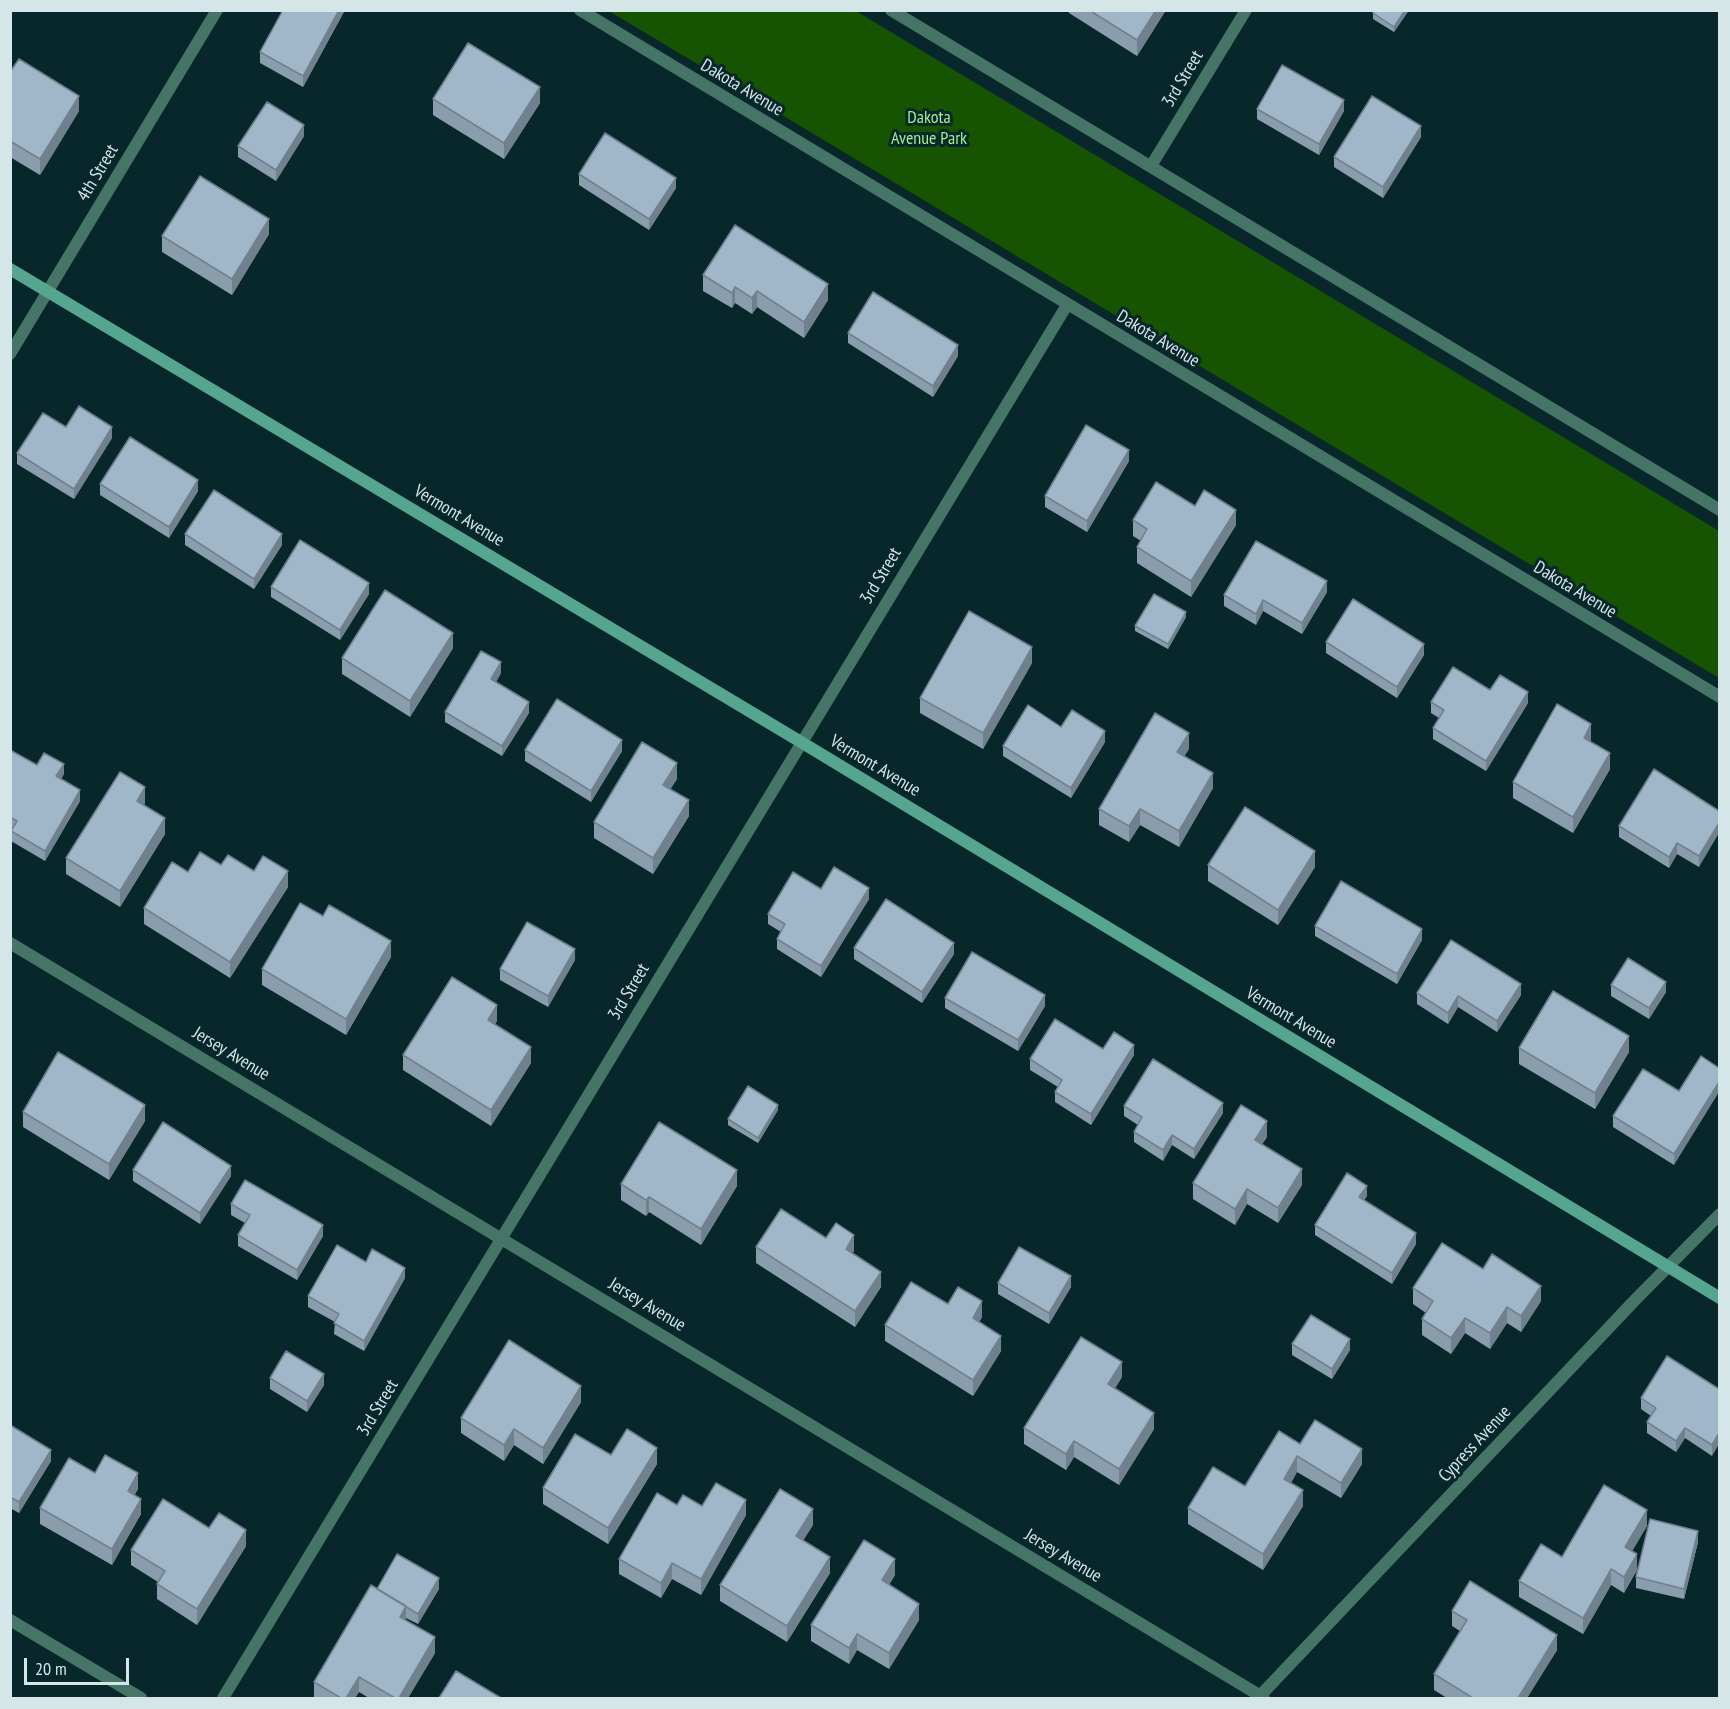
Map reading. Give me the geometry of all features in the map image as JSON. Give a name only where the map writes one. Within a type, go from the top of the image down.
[{"type":"street","name":"4th Street","points":[[10,354],[217,10]]},
{"type":"street","name":"Dakota Avenue","points":[[580,10],[1719,697]]},
{"type":"street","points":[[891,10],[1719,510]]},
{"type":"street","name":"3rd Street","points":[[1151,166],[1246,10]]},
{"type":"street","name":"Vermont Avenue","points":[[10,269],[801,742],[1719,1298]]},
{"type":"street","name":"3rd Street","points":[[223,1698],[1067,305]]},
{"type":"street","name":"Jersey Avenue","points":[[10,942],[1261,1698]]},
{"type":"street","name":"Cypress Avenue","points":[[1261,1698],[1719,1214]]},
{"type":"street","points":[[10,1620],[141,1698]]},
{"type":"green space","name":"Dakota Avenue Park","points":[[609,11],[856,11],[1719,531],[1719,678]]},
{"type":"building","points":[[283,10],[339,10],[303,76],[260,52]]},
{"type":"building","points":[[1089,10],[1156,10],[1137,40]]},
{"type":"building","points":[[1375,10],[1405,10],[1394,27],[1373,13]]},
{"type":"building","points":[[468,43],[540,87],[504,143],[433,99]]},
{"type":"building","points":[[19,59],[79,96],[40,159],[10,141],[10,72]]},
{"type":"building","points":[[1282,65],[1344,100],[1319,144],[1257,109]]},
{"type":"building","points":[[1372,96],[1421,126],[1383,187],[1334,157]]},
{"type":"building","points":[[267,102],[304,125],[276,170],[238,146]]},
{"type":"building","points":[[605,133],[676,178],[649,219],[579,174]]},
{"type":"building","points":[[200,176],[269,219],[232,279],[162,236]]},
{"type":"building","points":[[735,225],[828,284],[804,322],[757,291],[752,298],[735,287],[732,293],[703,275]]},
{"type":"building","points":[[873,292],[958,345],[933,386],[848,333]]},
{"type":"building","points":[[79,406],[112,427],[74,489],[17,453],[43,413],[66,427]]},
{"type":"building","points":[[1086,425],[1129,450],[1087,521],[1045,496]]},
{"type":"building","points":[[130,437],[198,480],[169,527],[100,484]]},
{"type":"building","points":[[1156,482],[1195,506],[1204,490],[1236,510],[1191,581],[1137,547],[1147,529],[1133,520]]},
{"type":"building","points":[[214,490],[282,534],[254,579],[185,534]]},
{"type":"building","points":[[300,540],[369,583],[340,630],[271,587]]},
{"type":"building","points":[[1256,541],[1327,581],[1302,623],[1263,600],[1256,614],[1224,595]]},
{"type":"building","points":[[385,590],[453,633],[410,701],[342,658]]},
{"type":"building","points":[[1154,594],[1186,612],[1168,644],[1135,626]]},
{"type":"building","points":[[1353,599],[1424,644],[1397,687],[1326,642]]},
{"type":"building","points":[[969,611],[1032,647],[983,733],[920,698]]},
{"type":"building","points":[[481,651],[501,662],[491,679],[529,702],[502,746],[445,712]]},
{"type":"building","points":[[1453,667],[1490,690],[1500,675],[1528,692],[1486,761],[1433,728],[1444,710],[1431,702]]},
{"type":"building","points":[[557,699],[622,740],[591,791],[525,750]]},
{"type":"building","points":[[1557,704],[1591,724],[1584,738],[1610,753],[1573,817],[1513,782]]},
{"type":"building","points":[[1028,705],[1061,727],[1072,710],[1105,731],[1071,788],[1003,746]]},
{"type":"building","points":[[1155,713],[1189,733],[1177,752],[1213,773],[1179,831],[1140,809],[1129,826],[1099,809]]},
{"type":"building","points":[[642,742],[677,763],[663,785],[689,800],[653,858],[594,822]]},
{"type":"building","points":[[10,750],[37,765],[44,753],[64,764],[56,776],[80,790],[45,851],[11,831],[17,821],[10,817]]},
{"type":"building","points":[[1654,769],[1719,811],[1719,823],[1699,856],[1677,843],[1669,857],[1619,826]]},
{"type":"building","points":[[120,772],[145,787],[137,801],[165,818],[120,891],[66,858]]},
{"type":"building","points":[[1245,807],[1315,851],[1278,910],[1208,865]]},
{"type":"building","points":[[200,852],[221,865],[228,855],[254,871],[263,856],[288,871],[230,962],[144,908],[172,862],[188,872]]},
{"type":"building","points":[[834,867],[869,888],[821,966],[777,939],[785,924],[768,914],[793,872],[821,889]]},
{"type":"building","points":[[1341,881],[1422,929],[1397,974],[1315,926]]},
{"type":"building","points":[[886,899],[954,943],[922,992],[854,948]]},
{"type":"building","points":[[300,903],[323,916],[329,905],[391,941],[346,1019],[262,969]]},
{"type":"building","points":[[527,922],[575,949],[548,996],[500,969]]},
{"type":"building","points":[[1451,940],[1521,984],[1497,1021],[1458,996],[1448,1013],[1417,993]]},
{"type":"building","points":[[972,952],[1045,995],[1018,1040],[945,998]]},
{"type":"building","points":[[1628,958],[1666,982],[1649,1008],[1611,985]]},
{"type":"building","points":[[452,977],[497,1005],[488,1020],[531,1047],[491,1110],[403,1055]]},
{"type":"building","points":[[1553,991],[1629,1036],[1595,1093],[1519,1048]]},
{"type":"building","points":[[1055,1019],[1103,1049],[1114,1032],[1134,1045],[1091,1114],[1055,1092],[1062,1080],[1030,1059]]},
{"type":"building","points":[[58,1052],[145,1105],[109,1164],[23,1112]]},
{"type":"building","points":[[1701,1056],[1719,1068],[1719,1082],[1674,1154],[1613,1116],[1643,1069],[1679,1091]]},
{"type":"building","points":[[1153,1059],[1223,1103],[1194,1149],[1172,1135],[1163,1150],[1134,1132],[1142,1117],[1124,1106]]},
{"type":"building","points":[[748,1086],[778,1105],[758,1138],[728,1119]]},
{"type":"building","points":[[1241,1105],[1267,1121],[1255,1140],[1302,1169],[1278,1208],[1247,1189],[1235,1209],[1193,1183]]},
{"type":"building","points":[[163,1122],[231,1166],[200,1213],[133,1170]]},
{"type":"building","points":[[659,1122],[737,1170],[701,1229],[649,1197],[646,1200],[621,1184]]},
{"type":"building","points":[[1347,1173],[1367,1186],[1359,1197],[1416,1233],[1392,1273],[1315,1225]]},
{"type":"building","points":[[245,1180],[323,1225],[297,1270],[238,1235],[250,1215],[231,1204]]},
{"type":"building","points":[[781,1209],[826,1238],[836,1223],[854,1235],[846,1249],[881,1272],[855,1311],[756,1247]]},
{"type":"building","points":[[1442,1243],[1483,1269],[1492,1254],[1541,1286],[1521,1316],[1507,1307],[1490,1333],[1465,1318],[1451,1338],[1422,1319],[1433,1301],[1413,1288]]},
{"type":"building","points":[[337,1245],[366,1262],[372,1249],[405,1268],[364,1341],[334,1323],[339,1314],[308,1296]]},
{"type":"building","points":[[1019,1247],[1071,1276],[1049,1313],[998,1283]]},
{"type":"building","points":[[911,1282],[948,1304],[958,1287],[982,1301],[973,1318],[1001,1336],[973,1380],[885,1325]]},
{"type":"building","points":[[1311,1315],[1350,1339],[1332,1369],[1292,1344]]},
{"type":"building","points":[[1081,1337],[1122,1362],[1108,1384],[1154,1413],[1119,1469],[1074,1441],[1066,1454],[1024,1428]]},
{"type":"building","points":[[509,1340],[581,1386],[543,1448],[514,1429],[504,1445],[461,1418]]},
{"type":"building","points":[[286,1351],[324,1374],[307,1401],[270,1378]]},
{"type":"building","points":[[1667,1356],[1719,1389],[1719,1433],[1712,1445],[1685,1428],[1676,1441],[1647,1422],[1656,1408],[1641,1398]]},
{"type":"building","points":[[1315,1420],[1362,1449],[1341,1483],[1297,1456],[1284,1479],[1303,1490],[1263,1554],[1188,1508],[1213,1467],[1245,1486],[1279,1431],[1300,1444]]},
{"type":"building","points":[[10,1425],[51,1450],[19,1502],[10,1497]]},
{"type":"building","points":[[627,1429],[657,1448],[608,1528],[543,1488],[575,1434],[611,1455]]},
{"type":"building","points":[[105,1455],[138,1473],[128,1491],[141,1499],[112,1549],[40,1508],[69,1458],[95,1473]]},
{"type":"building","points":[[716,1483],[746,1500],[701,1579],[672,1563],[661,1583],[619,1559],[657,1493],[677,1505],[683,1495],[702,1506]]},
{"type":"building","points":[[1604,1485],[1647,1510],[1625,1547],[1637,1554],[1624,1577],[1611,1569],[1583,1618],[1519,1581],[1541,1544],[1562,1557]]},
{"type":"building","points":[[780,1489],[813,1509],[796,1536],[830,1557],[787,1626],[720,1585]]},
{"type":"building","points":[[163,1499],[209,1528],[219,1513],[246,1530],[197,1609],[157,1584],[165,1571],[131,1550]]},
{"type":"building","points":[[1650,1519],[1698,1531],[1684,1589],[1636,1577]]},
{"type":"building","points":[[864,1540],[895,1559],[882,1580],[919,1604],[889,1653],[857,1634],[849,1648],[811,1625]]},
{"type":"building","points":[[397,1554],[439,1578],[418,1614],[377,1589]]},
{"type":"building","points":[[1470,1581],[1557,1635],[1518,1698],[1473,1698],[1434,1674],[1467,1620],[1452,1611]]},
{"type":"building","points":[[371,1585],[406,1606],[400,1617],[435,1637],[399,1698],[395,1698],[359,1677],[346,1698],[341,1698],[314,1682]]},
{"type":"building","points":[[456,1671],[501,1698],[439,1698]]}]
